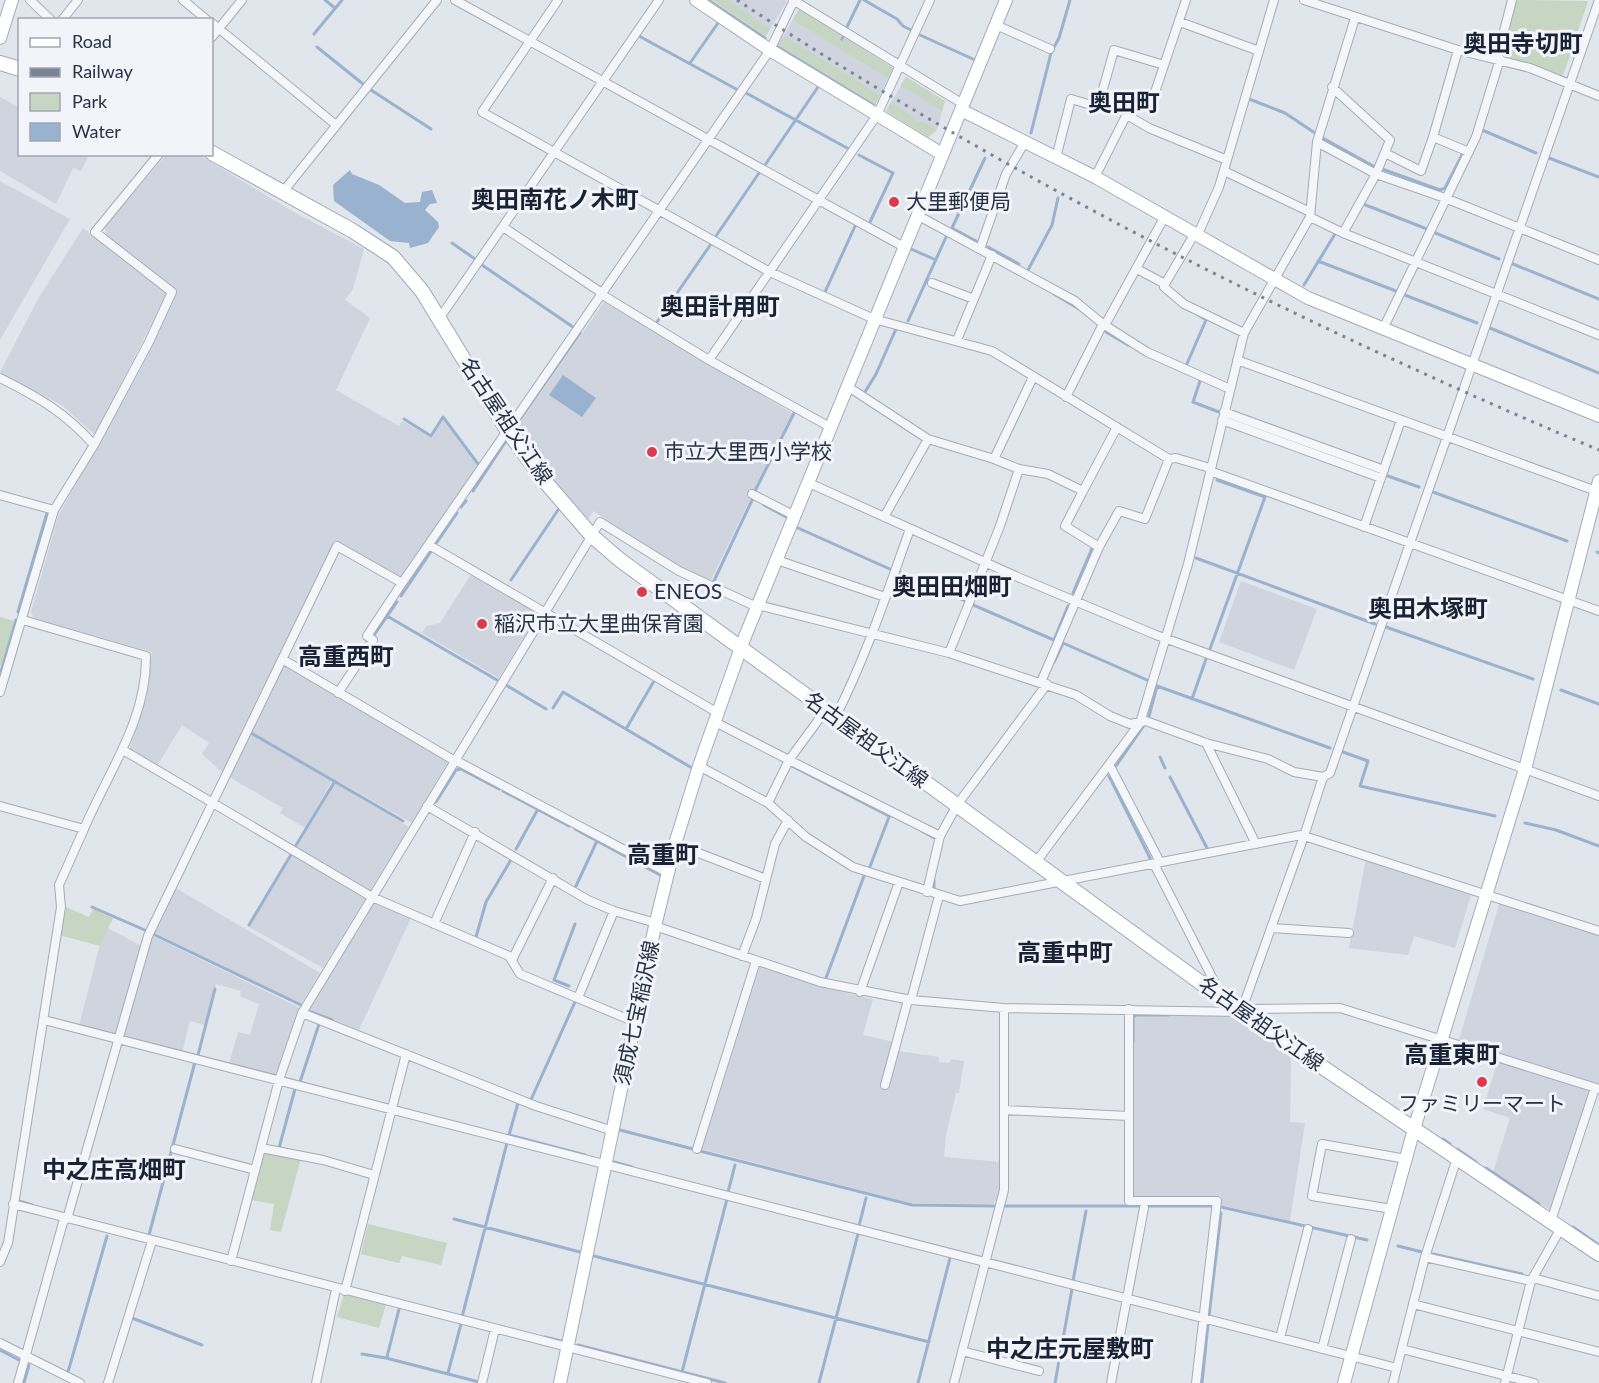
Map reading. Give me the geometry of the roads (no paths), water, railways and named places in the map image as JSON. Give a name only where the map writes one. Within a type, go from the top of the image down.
[{"type":"main road","points":[[0,63],[18,68]]},
{"type":"main road","name":"名古屋祖父江線","points":[[213,154],[353,231],[393,257],[422,291],[507,430],[542,478],[592,536],[740,649],[1240,1011],[1599,1254]]},
{"type":"street","points":[[0,38],[12,0]]},
{"type":"street","points":[[30,0],[49,18]]},
{"type":"street","points":[[64,18],[78,0]]},
{"type":"street","points":[[183,0],[205,18]]},
{"type":"street","points":[[242,0],[215,26],[336,124]]},
{"type":"street","points":[[282,193],[437,0]]},
{"type":"street","points":[[455,0],[904,247]]},
{"type":"street","points":[[558,0],[482,112],[770,272],[874,319],[992,351],[1169,459],[1176,458],[1210,469],[1599,611]]},
{"type":"street","points":[[439,319],[659,0]]},
{"type":"street","points":[[696,0],[770,50],[942,154]]},
{"type":"street","points":[[338,693],[373,640],[367,636],[402,583],[770,50],[794,0],[962,107],[1095,177],[1308,298],[1599,416]]},
{"type":"street","points":[[709,360],[877,114],[901,67],[930,0]]},
{"type":"street","name":"須成七宝稲沢線","points":[[560,1383],[656,924],[675,844],[699,766],[740,649],[1006,0]]},
{"type":"street","points":[[1095,177],[1133,102],[1151,104],[1186,0]]},
{"type":"street","points":[[1244,333],[1184,304],[1164,287],[1196,233],[1224,171],[1274,0]]},
{"type":"street","points":[[1306,0],[1458,50],[1490,59],[1499,59],[1599,96]]},
{"type":"street","points":[[1383,329],[1469,152],[1485,113],[1512,0]]},
{"type":"street","points":[[231,1261],[279,1080],[302,1012],[600,522],[679,571],[758,606],[835,626],[873,632],[949,653],[1076,695],[1110,716],[1130,724],[1146,721],[1206,743],[1268,759],[1294,772],[1323,777],[1330,773],[1599,0]]},
{"type":"street","points":[[1036,862],[1140,723],[1188,564],[1244,333],[1310,215],[1317,142],[1355,18]]},
{"type":"street","points":[[1180,22],[1259,51]]},
{"type":"street","points":[[996,25],[1050,49]]},
{"type":"street","points":[[1056,158],[1071,99],[1098,107],[1114,50],[1164,65]]},
{"type":"street","points":[[1385,153],[1421,171],[1458,50]]},
{"type":"street","points":[[1332,87],[1390,140],[1376,174],[1342,233]]},
{"type":"street","points":[[1127,115],[1149,128],[1227,160]]},
{"type":"street","points":[[1433,137],[1469,152]]},
{"type":"street","points":[[980,249],[1006,174],[1025,142]]},
{"type":"street","points":[[1317,142],[1376,174],[1445,198],[1599,260]]},
{"type":"street","points":[[0,692],[54,510],[94,445],[149,342],[172,292],[95,232],[157,156]]},
{"type":"street","points":[[1224,171],[1342,233],[1416,260],[1599,335]]},
{"type":"street","points":[[917,215],[1075,301],[1104,324],[1147,352],[1230,389]]},
{"type":"street","points":[[1066,397],[1165,216]]},
{"type":"street","points":[[503,227],[601,294],[709,360],[830,427]]},
{"type":"street","points":[[957,340],[992,255]]},
{"type":"street","points":[[1137,269],[1166,284]]},
{"type":"street","points":[[932,283],[974,299]]},
{"type":"street","points":[[1237,360],[1447,437],[1598,488],[1525,770],[1414,1129],[1344,1383]]},
{"type":"street","points":[[994,459],[1033,377]]},
{"type":"street","points":[[0,378],[37,397],[72,420],[94,445]]},
{"type":"street","points":[[847,386],[928,439],[1019,469],[1048,474],[1083,491]]},
{"type":"street","points":[[1223,416],[1382,474]]},
{"type":"street","points":[[1364,527],[1401,420]]},
{"type":"street","points":[[1099,547],[1065,526],[1117,427]]},
{"type":"street","points":[[884,518],[928,439]]},
{"type":"street","points":[[927,892],[940,836],[957,805],[1044,683],[1099,547],[1119,511],[1145,519],[1169,459]]},
{"type":"street","points":[[949,653],[959,622],[986,562],[1019,469]]},
{"type":"street","points":[[809,483],[1076,602],[1166,638],[1599,796]]},
{"type":"street","points":[[752,494],[795,516]]},
{"type":"street","points":[[0,495],[54,510]]},
{"type":"street","points":[[768,803],[789,760],[830,714],[854,681],[910,529]]},
{"type":"street","points":[[429,545],[545,612],[789,760],[940,836]]},
{"type":"street","points":[[18,1383],[120,1039],[148,936],[212,802],[337,546],[402,583]]},
{"type":"street","points":[[777,560],[885,597]]},
{"type":"street","points":[[0,1262],[8,1244],[44,1020],[61,908],[59,885],[101,788],[123,750],[144,692],[146,656],[23,620]]},
{"type":"street","points":[[282,660],[455,760],[668,873]]},
{"type":"street","points":[[1206,743],[1256,844]]},
{"type":"street","points":[[123,750],[372,897],[513,960]]},
{"type":"street","points":[[699,766],[768,803],[806,837],[853,867],[960,902],[1304,836],[1599,931]]},
{"type":"street","points":[[1110,766],[1216,985],[1212,991]]},
{"type":"street","points":[[1240,1011],[1304,836],[1323,777]]},
{"type":"street","points":[[0,806],[84,829]]},
{"type":"street","points":[[427,806],[588,900],[756,961],[820,982],[860,992],[910,1000],[1004,1008],[1240,1011],[1340,1008],[1597,1089],[1556,1225],[1532,1280],[1506,1380]]},
{"type":"street","points":[[742,956],[756,919],[775,844],[788,820]]},
{"type":"street","points":[[434,924],[475,832]]},
{"type":"street","points":[[675,844],[766,879]]},
{"type":"street","points":[[553,878],[513,960],[514,968],[520,974],[635,1022]]},
{"type":"street","points":[[860,992],[899,882]]},
{"type":"street","points":[[885,1085],[939,896]]},
{"type":"street","points":[[578,998],[614,911]]},
{"type":"street","points":[[1271,928],[1349,933]]},
{"type":"street","points":[[697,1149],[756,961]]},
{"type":"street","points":[[954,1383],[1004,1190],[1004,1008]]},
{"type":"street","points":[[1129,1009],[1129,1201],[1217,1202],[1196,1383]]},
{"type":"street","points":[[302,1012],[536,1106],[612,1131]]},
{"type":"street","points":[[44,1020],[1397,1368]]},
{"type":"street","points":[[345,1291],[406,1054]]},
{"type":"street","points":[[1004,1110],[1129,1116]]},
{"type":"street","points":[[1392,1209],[1312,1196],[1322,1144],[1406,1159]]},
{"type":"street","points":[[261,1148],[323,1160],[374,1175]]},
{"type":"street","points":[[175,1149],[255,1170]]},
{"type":"street","points":[[1393,1383],[1425,1257],[1457,1158]]},
{"type":"street","points":[[14,1204],[707,1383]]},
{"type":"street","points":[[1111,1383],[1144,1208]]},
{"type":"street","points":[[1280,1338],[1308,1229]]},
{"type":"street","points":[[1322,1349],[1351,1239]]},
{"type":"street","points":[[108,1383],[152,1241]]},
{"type":"street","points":[[1425,1257],[1599,1296]]},
{"type":"street","points":[[316,1383],[336,1289]]},
{"type":"street","points":[[1413,1304],[1599,1352]]},
{"type":"street","points":[[482,1383],[495,1329]]},
{"type":"street","points":[[0,1343],[80,1383]]},
{"type":"street","points":[[1402,1349],[1506,1380],[1534,1383]]},
{"type":"street","points":[[962,1351],[1039,1371]]},
{"type":"water","points":[[350,170],[352,174],[379,185],[405,203],[420,202],[422,192],[432,190],[437,203],[430,204],[425,210],[438,222],[439,227],[428,243],[410,248],[409,243],[390,241],[334,201],[333,185]]},
{"type":"water","points":[[563,375],[596,398],[582,417],[549,395]]},
{"type":"waterway","points":[[325,0],[335,8]]},
{"type":"waterway","points":[[314,34],[342,0]]},
{"type":"waterway","points":[[708,0],[765,38]]},
{"type":"waterway","points":[[847,27],[860,0]]},
{"type":"waterway","points":[[864,0],[913,31]]},
{"type":"waterway","points":[[1031,133],[1051,53],[1059,38],[1070,0]]},
{"type":"waterway","points":[[690,63],[718,23]]},
{"type":"waterway","points":[[920,35],[975,60]]},
{"type":"waterway","points":[[639,36],[736,89]]},
{"type":"waterway","points":[[317,47],[363,84]]},
{"type":"waterway","points":[[778,47],[873,105]]},
{"type":"waterway","points":[[765,165],[818,87]]},
{"type":"waterway","points":[[371,90],[431,129]]},
{"type":"waterway","points":[[746,93],[849,149]]},
{"type":"waterway","points":[[1249,99],[1285,113],[1315,133]]},
{"type":"waterway","points":[[1481,132],[1482,130],[1536,153]]},
{"type":"waterway","points":[[1321,137],[1375,167]]},
{"type":"waterway","points":[[1382,169],[1440,190],[1445,188],[1463,153]]},
{"type":"waterway","points":[[859,155],[893,173],[870,222]]},
{"type":"waterway","points":[[976,241],[952,228],[985,158]]},
{"type":"waterway","points":[[1549,158],[1599,177]]},
{"type":"waterway","points":[[716,236],[759,173]]},
{"type":"waterway","points":[[1028,270],[1052,225],[1058,198]]},
{"type":"waterway","points":[[1363,204],[1427,229]]},
{"type":"waterway","points":[[825,292],[856,224]]},
{"type":"waterway","points":[[1433,232],[1499,259]]},
{"type":"waterway","points":[[1304,285],[1335,234]]},
{"type":"waterway","points":[[908,321],[947,235]]},
{"type":"waterway","points":[[452,243],[475,259]]},
{"type":"waterway","points":[[657,322],[711,244]]},
{"type":"waterway","points":[[988,247],[1019,264]]},
{"type":"waterway","points":[[911,249],[936,260]]},
{"type":"waterway","points":[[1318,261],[1396,291]]},
{"type":"waterway","points":[[1513,264],[1599,299]]},
{"type":"waterway","points":[[482,265],[573,327]]},
{"type":"waterway","points":[[1054,294],[1079,309]]},
{"type":"waterway","points":[[1402,294],[1477,323]]},
{"type":"waterway","points":[[1186,366],[1206,320],[1197,314]]},
{"type":"waterway","points":[[1490,328],[1599,373]]},
{"type":"waterway","points":[[865,392],[876,374],[896,329]]},
{"type":"waterway","points":[[1106,332],[1128,345]]},
{"type":"waterway","points":[[514,428],[580,333]]},
{"type":"waterway","points":[[1199,378],[1193,402],[1219,412]]},
{"type":"waterway","points":[[755,491],[794,413]]},
{"type":"waterway","points":[[404,419],[431,436],[443,417],[478,464]]},
{"type":"waterway","points":[[473,491],[506,441]]},
{"type":"waterway","points":[[1317,450],[1380,473]]},
{"type":"waterway","points":[[1385,475],[1419,487]]},
{"type":"waterway","points":[[1210,649],[1265,497],[1217,480]]},
{"type":"waterway","points":[[1433,492],[1567,541]]},
{"type":"waterway","points":[[713,583],[753,498]]},
{"type":"waterway","points":[[461,507],[466,501]]},
{"type":"waterway","points":[[764,505],[788,518]]},
{"type":"waterway","points":[[511,580],[558,510]]},
{"type":"waterway","points":[[18,612],[47,513]]},
{"type":"waterway","points":[[435,545],[457,513]]},
{"type":"waterway","points":[[798,528],[892,570]]},
{"type":"waterway","points":[[1073,593],[1093,546]]},
{"type":"waterway","points":[[401,596],[432,550]]},
{"type":"waterway","points":[[1196,558],[1375,624]]},
{"type":"waterway","points":[[899,572],[965,601]]},
{"type":"waterway","points":[[374,635],[397,602]]},
{"type":"waterway","points":[[971,604],[1054,640],[1068,606]]},
{"type":"waterway","points":[[387,616],[497,680]]},
{"type":"waterway","points":[[0,675],[16,620]]},
{"type":"waterway","points":[[1386,627],[1533,679]]},
{"type":"waterway","points":[[1054,662],[1063,643],[1147,680]]},
{"type":"waterway","points":[[1192,699],[1206,659]]},
{"type":"waterway","points":[[626,729],[654,681]]},
{"type":"waterway","points":[[506,685],[546,709]]},
{"type":"waterway","points":[[1149,716],[1157,686],[1330,748]]},
{"type":"waterway","points":[[1561,690],[1599,704]]},
{"type":"waterway","points":[[553,708],[563,692],[692,768]]},
{"type":"waterway","points":[[1116,766],[1145,724]]},
{"type":"waterway","points":[[251,733],[403,821]]},
{"type":"waterway","points":[[1343,752],[1368,761],[1360,786],[1495,816]]},
{"type":"waterway","points":[[1160,757],[1165,768]]},
{"type":"waterway","points":[[792,766],[889,816],[892,815]]},
{"type":"waterway","points":[[436,802],[456,770],[461,769],[499,789]]},
{"type":"waterway","points":[[1109,776],[1150,858]]},
{"type":"waterway","points":[[1170,777],[1208,850]]},
{"type":"waterway","points":[[295,847],[335,781]]},
{"type":"waterway","points":[[503,791],[569,826]]},
{"type":"waterway","points":[[516,849],[538,809]]},
{"type":"waterway","points":[[869,869],[889,817]]},
{"type":"waterway","points":[[1525,823],[1556,830],[1599,846]]},
{"type":"waterway","points":[[575,829],[660,875]]},
{"type":"waterway","points":[[922,831],[936,839]]},
{"type":"waterway","points":[[576,886],[597,841]]},
{"type":"waterway","points":[[249,925],[292,853]]},
{"type":"waterway","points":[[476,937],[486,902],[512,858]]},
{"type":"waterway","points":[[826,978],[864,876]]},
{"type":"waterway","points":[[934,880],[934,888]]},
{"type":"waterway","points":[[92,907],[147,931]]},
{"type":"waterway","points":[[569,986],[554,980],[575,924]]},
{"type":"waterway","points":[[153,934],[301,1005]]},
{"type":"waterway","points":[[198,1055],[215,989]]},
{"type":"waterway","points":[[530,1102],[575,1002]]},
{"type":"waterway","points":[[311,1012],[332,1020]]},
{"type":"waterway","points":[[1133,1041],[1133,1017],[1136,1015],[1168,1015]]},
{"type":"waterway","points":[[300,1082],[319,1024]]},
{"type":"waterway","points":[[149,1235],[195,1062]]},
{"type":"waterway","points":[[279,1148],[295,1089]]},
{"type":"waterway","points":[[518,1103],[509,1135],[585,1155]]},
{"type":"waterway","points":[[620,1130],[693,1149]]},
{"type":"waterway","points":[[1443,1139],[1450,1144]]},
{"type":"waterway","points":[[462,1317],[507,1143]]},
{"type":"waterway","points":[[1457,1149],[1476,1162]]},
{"type":"waterway","points":[[700,1151],[912,1205],[994,1206]]},
{"type":"waterway","points":[[614,1162],[632,1167]]},
{"type":"waterway","points":[[728,1192],[735,1165]]},
{"type":"waterway","points":[[1486,1168],[1539,1204]]},
{"type":"waterway","points":[[859,1226],[866,1198]]},
{"type":"waterway","points":[[682,1372],[727,1199]]},
{"type":"waterway","points":[[16,1200],[32,1205]]},
{"type":"waterway","points":[[1005,1206],[1212,1206]]},
{"type":"waterway","points":[[1221,1207],[1367,1240]]},
{"type":"waterway","points":[[1073,1281],[1086,1211]]},
{"type":"waterway","points":[[1209,1316],[1221,1213]]},
{"type":"waterway","points":[[454,1219],[580,1252]]},
{"type":"waterway","points":[[1573,1227],[1599,1245]]},
{"type":"waterway","points":[[819,1383],[858,1234]]},
{"type":"waterway","points":[[68,1372],[107,1236]]},
{"type":"waterway","points":[[1398,1246],[1422,1252]]},
{"type":"waterway","points":[[1433,1254],[1522,1274]]},
{"type":"waterway","points":[[594,1256],[929,1342]]},
{"type":"waterway","points":[[918,1383],[950,1258]]},
{"type":"waterway","points":[[1055,1383],[1072,1289]]},
{"type":"waterway","points":[[387,1357],[399,1309]]},
{"type":"waterway","points":[[132,1318],[202,1345]]},
{"type":"waterway","points":[[448,1373],[461,1324]]},
{"type":"waterway","points":[[1202,1383],[1208,1324]]},
{"type":"waterway","points":[[545,1337],[561,1341]]},
{"type":"waterway","points":[[578,1345],[725,1383]]},
{"type":"waterway","points":[[0,1350],[19,1360]]},
{"type":"waterway","points":[[362,1354],[479,1382]]},
{"type":"waterway","points":[[24,1383],[29,1365]]},
{"type":"railway","points":[[737,0],[944,128],[1158,244],[1376,352],[1599,450]]},
{"type":"place","name":"大里郵便局","points":[[894,202]]},
{"type":"place","name":"市立大里西小学校","points":[[652,452]]},
{"type":"place","name":"ENEOS","points":[[642,592]]},
{"type":"place","name":"稲沢市立大里曲保育園","points":[[482,624]]},
{"type":"place","name":"ファミリーマート","points":[[1482,1082]]},
{"type":"district","name":"奥田寺切町","points":[[1523,44]]},
{"type":"district","name":"奥田町","points":[[1124,103]]},
{"type":"district","name":"奥田南花ノ木町","points":[[555,200]]},
{"type":"district","name":"奥田計用町","points":[[720,307]]},
{"type":"district","name":"奥田田畑町","points":[[952,587]]},
{"type":"district","name":"奥田木塚町","points":[[1428,609]]},
{"type":"district","name":"高重西町","points":[[346,657]]},
{"type":"district","name":"高重町","points":[[663,855]]},
{"type":"district","name":"高重中町","points":[[1065,953]]},
{"type":"district","name":"高重東町","points":[[1452,1055]]},
{"type":"district","name":"中之庄高畑町","points":[[114,1170]]},
{"type":"district","name":"中之庄元屋敷町","points":[[1070,1349]]}]
